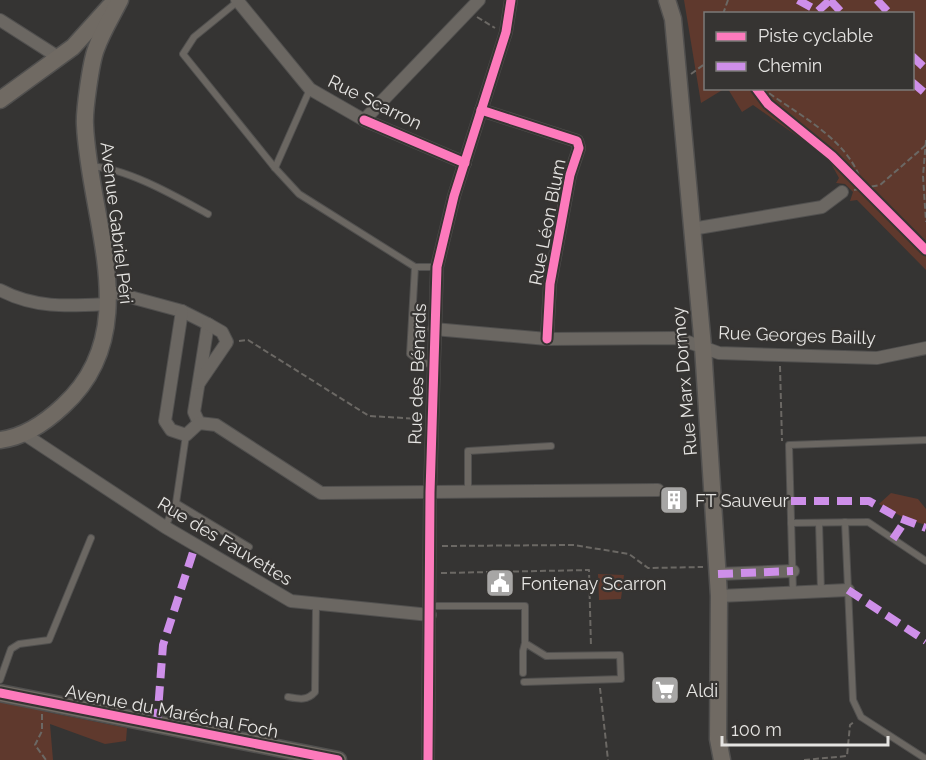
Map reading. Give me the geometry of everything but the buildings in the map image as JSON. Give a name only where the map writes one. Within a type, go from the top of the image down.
[{"type":"main road","points":[[0,100],[82,39],[118,0]]},
{"type":"main road","name":"Avenue Gabriel Péri","points":[[0,440],[24,434],[56,413],[80,391],[96,364],[108,325],[109,298],[84,124],[95,51],[118,0]]},
{"type":"main road","name":"Rue Marx Dormoy","points":[[667,0],[673,19],[703,347],[718,571],[718,739],[722,760]]},
{"type":"main road","points":[[82,39],[95,51]]},
{"type":"main road","name":"Avenue du Maréchal Foch","points":[[0,693],[338,760]]},
{"type":"street","name":"Rue des Bénards","points":[[428,760],[430,492],[437,267],[454,196],[505,35],[511,0]]},
{"type":"street","name":"Rue Scarron","points":[[237,1],[310,89],[364,120],[465,163]]},
{"type":"street","points":[[364,120],[468,11],[482,1]]},
{"type":"street","points":[[0,20],[58,57]]},
{"type":"street","name":"Rue Léon Blum","points":[[481,110],[577,141],[579,148],[570,175],[550,284],[547,339]]},
{"type":"street","points":[[692,230],[822,207],[842,192]]},
{"type":"street","points":[[0,290],[18,300],[49,307],[109,298],[182,311],[222,332],[227,342],[198,385]]},
{"type":"street","points":[[182,311],[165,421],[171,430],[186,435],[199,423],[216,425],[321,493],[658,490]]},
{"type":"street","points":[[199,423],[194,412],[208,324]]},
{"type":"street","name":"Rue Georges Bailly","points":[[434,329],[547,339],[677,338],[719,353],[779,356],[877,358],[926,348]]},
{"type":"street","name":"Rue des Fauvettes","points":[[24,434],[165,527],[291,601],[430,610]]},
{"type":"street","points":[[718,571],[793,571]]},
{"type":"street","points":[[719,596],[848,590]]},
{"type":"lane","points":[[237,1],[194,37],[183,54],[275,168],[299,194],[415,267],[437,267]]},
{"type":"lane","points":[[275,168],[310,89]]},
{"type":"lane","points":[[90,166],[106,168],[170,194],[208,214]]},
{"type":"lane","points":[[415,267],[410,354],[421,363],[433,364]]},
{"type":"lane","points":[[165,527],[176,503],[186,435]]},
{"type":"lane","points":[[793,593],[789,445],[926,440]]},
{"type":"lane","points":[[468,492],[468,451],[551,446]]},
{"type":"lane","points":[[176,503],[249,547]]},
{"type":"lane","points":[[845,522],[853,700],[861,717],[926,759]]},
{"type":"lane","points":[[791,523],[868,522],[926,561]]},
{"type":"lane","points":[[819,523],[821,592]]},
{"type":"lane","points":[[0,680],[11,649],[19,644],[49,640],[91,538]]},
{"type":"lane","points":[[288,697],[302,700],[315,692],[316,603]]},
{"type":"lane","points":[[430,610],[525,606],[523,673]]},
{"type":"lane","points":[[524,682],[621,679],[620,655],[546,656],[525,643]]},
{"type":"path","points":[[468,11],[505,35]]},
{"type":"path","points":[[758,90],[776,111]]},
{"type":"path","points":[[765,90],[833,140],[859,171],[863,188]]},
{"type":"path","points":[[926,140],[923,176],[926,222]]},
{"type":"path","points":[[842,192],[880,185],[926,145]]},
{"type":"path","points":[[840,164],[871,196]]},
{"type":"path","points":[[227,342],[248,340],[369,416],[432,420]]},
{"type":"path","points":[[779,356],[782,445],[789,445]]},
{"type":"path","points":[[430,546],[574,545],[629,554],[648,568],[718,571]]},
{"type":"path","points":[[430,573],[589,570],[591,656]]},
{"type":"path","points":[[600,679],[608,760]]},
{"type":"path","points":[[42,702],[42,731],[35,746],[46,760]]},
{"type":"path","points":[[804,760],[848,756],[850,725],[861,717]]},
{"type":"shaded area","points":[[684,0],[926,0],[926,270],[857,200],[850,201],[853,192],[845,184],[836,183],[839,178],[828,158],[753,105],[742,112],[729,90],[914,90],[914,12],[704,12],[704,90],[722,90],[701,103]]},
{"type":"shaded area","points":[[891,493],[918,499],[926,509],[926,525],[906,519],[879,504]]},
{"type":"shaded area","points":[[598,574],[624,575],[621,599],[599,600]]},
{"type":"shaded area","points":[[0,697],[46,707],[47,712],[127,728],[126,741],[105,744],[50,724],[53,760],[0,760]]},
{"type":"marked path","points":[[798,0],[818,11],[830,0]]},
{"type":"marked path","points":[[830,0],[841,12]]},
{"type":"marked path","points":[[877,0],[888,12]]},
{"type":"marked path","points":[[914,58],[926,69]]},
{"type":"marked path","points":[[914,84],[926,94]]},
{"type":"marked path","points":[[791,501],[869,501],[897,517],[926,528]]},
{"type":"marked path","points":[[893,539],[905,521]]},
{"type":"marked path","points":[[157,724],[163,645],[195,546]]},
{"type":"marked path","points":[[718,574],[793,571]]},
{"type":"marked path","points":[[848,590],[926,641]]},
{"type":"cycle path","points":[[428,760],[430,492],[437,267],[454,196],[506,32],[511,0]]},
{"type":"cycle path","points":[[758,90],[768,104],[832,156],[926,250]]},
{"type":"cycle path","points":[[481,110],[577,141],[579,148],[570,175],[550,284],[547,339]]},
{"type":"cycle path","points":[[364,120],[465,163]]},
{"type":"cycle path","points":[[0,693],[338,760]]},
{"type":"place","name":"FT Sauveur","points":[[674,500]]},
{"type":"place","name":"Fontenay Scarron","points":[[500,583]]},
{"type":"place","name":"Aldi","points":[[665,690]]}]
